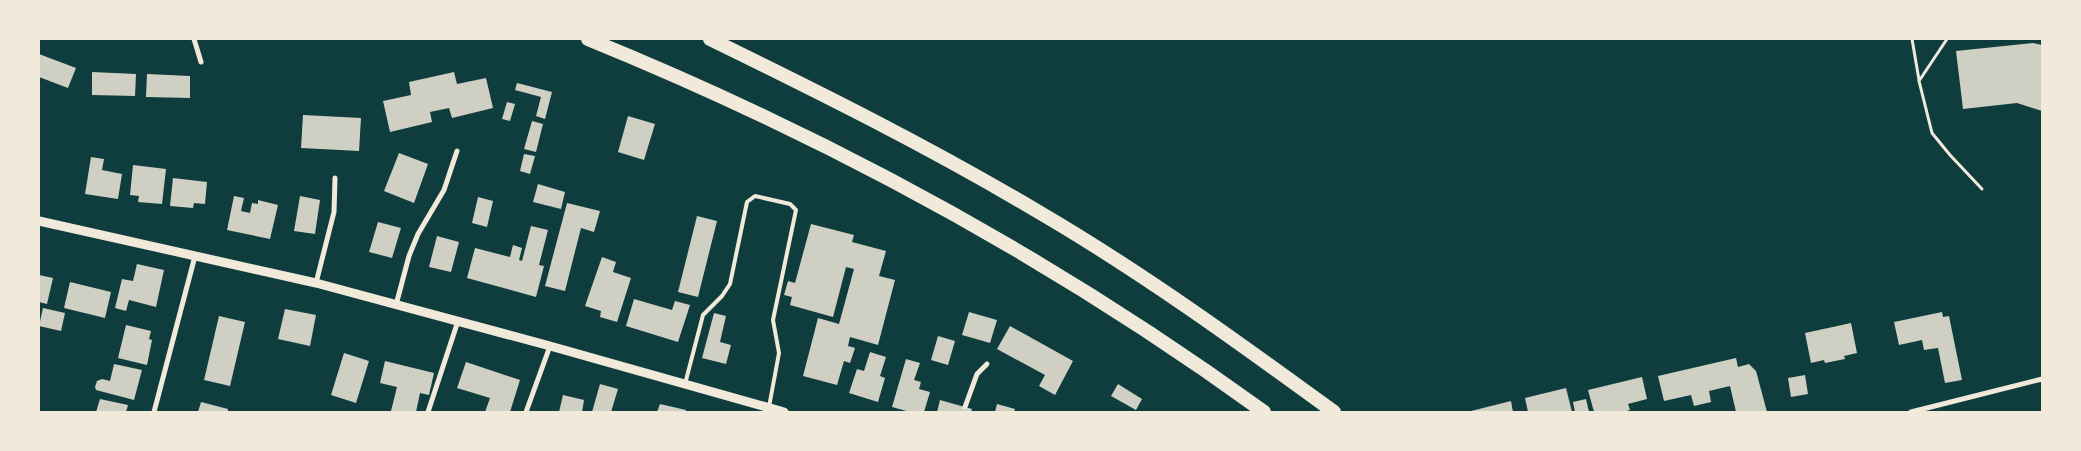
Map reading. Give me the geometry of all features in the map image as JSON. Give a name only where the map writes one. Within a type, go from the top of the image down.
[{"type":"highway","points":[[588,39],[752,110],[887,178],[1018,252],[1124,317],[1221,381],[1264,412]]},
{"type":"highway","points":[[710,39],[925,146],[1038,211],[1119,261],[1334,412]]},
{"type":"street","points":[[194,39],[201,62]]},
{"type":"street","points":[[396,305],[409,256],[418,234],[444,190],[457,151]]},
{"type":"street","points":[[316,283],[334,212],[335,178]]},
{"type":"street","points":[[39,221],[316,283],[784,412]]},
{"type":"street","points":[[154,412],[195,256]]},
{"type":"street","points":[[428,412],[458,321]]},
{"type":"street","points":[[526,412],[550,346]]},
{"type":"street","points":[[965,407],[977,374],[988,364]]},
{"type":"street","points":[[1911,412],[2042,380]]},
{"type":"lane","points":[[685,384],[703,315],[722,296],[730,284],[747,202],[755,196],[790,204],[796,210],[773,320],[779,353],[769,407]]},
{"type":"path","points":[[1912,39],[1932,132],[1950,155],[1982,189]]},
{"type":"path","points":[[1920,81],[1947,39]]},
{"type":"building","points":[[2033,43],[2042,45],[2042,111],[2017,103],[1963,109],[1956,51]]},
{"type":"building","points":[[39,54],[76,68],[68,88],[39,77]]},
{"type":"building","points":[[92,72],[136,74],[135,96],[92,95]]},
{"type":"building","points":[[454,72],[457,84],[486,78],[493,108],[452,118],[449,108],[430,112],[432,122],[390,132],[383,101],[411,95],[409,82]]},
{"type":"building","points":[[147,74],[190,76],[190,98],[146,97]]},
{"type":"building","points":[[517,83],[552,92],[545,119],[536,116],[541,97],[515,90]]},
{"type":"building","points":[[507,102],[515,104],[510,121],[502,119]]},
{"type":"building","points":[[303,115],[361,118],[359,151],[301,148]]},
{"type":"building","points":[[628,116],[655,124],[644,160],[618,152]]},
{"type":"building","points":[[532,121],[543,124],[536,152],[524,149]]},
{"type":"building","points":[[399,153],[428,164],[414,203],[384,191]]},
{"type":"building","points":[[524,154],[535,156],[530,174],[520,171]]},
{"type":"building","points":[[91,157],[104,159],[102,170],[122,174],[118,199],[85,194]]},
{"type":"building","points":[[133,165],[166,169],[162,204],[138,202],[139,196],[130,195]]},
{"type":"building","points":[[173,178],[207,182],[205,204],[194,203],[193,208],[170,206]]},
{"type":"building","points":[[538,184],[565,192],[561,209],[533,202]]},
{"type":"building","points":[[234,196],[244,198],[241,211],[250,213],[252,203],[258,204],[258,200],[278,205],[270,239],[227,230]]},
{"type":"building","points":[[300,196],[320,200],[315,234],[294,231]]},
{"type":"building","points":[[478,197],[493,201],[487,227],[472,223]]},
{"type":"building","points":[[567,203],[600,211],[594,232],[581,228],[565,291],[545,286]]},
{"type":"building","points":[[697,216],[717,221],[698,297],[678,292]]},
{"type":"building","points":[[378,222],[401,228],[392,258],[369,252]]},
{"type":"building","points":[[811,224],[854,235],[852,242],[886,251],[879,276],[895,280],[878,345],[850,337],[848,346],[855,348],[850,363],[844,361],[837,385],[803,376],[818,318],[839,324],[854,269],[846,267],[833,317],[790,305],[792,297],[784,295],[788,281],[795,283]]},
{"type":"building","points":[[531,226],[548,230],[539,265],[544,266],[536,297],[467,278],[475,248],[510,257],[513,245],[522,248],[519,260],[522,261]]},
{"type":"building","points":[[437,236],[459,242],[451,272],[429,267]]},
{"type":"building","points":[[602,257],[616,262],[613,272],[631,278],[617,322],[600,317],[601,311],[585,306]]},
{"type":"building","points":[[137,264],[164,270],[156,307],[129,300],[126,311],[115,308],[122,279],[133,281]]},
{"type":"building","points":[[39,275],[53,278],[47,304],[39,302]]},
{"type":"building","points":[[70,282],[111,292],[105,318],[64,308]]},
{"type":"building","points":[[634,299],[672,310],[675,301],[690,305],[678,342],[626,326]]},
{"type":"building","points":[[43,308],[65,313],[61,331],[39,326]]},
{"type":"building","points":[[285,309],[316,315],[310,346],[278,339]]},
{"type":"building","points":[[969,312],[997,320],[990,343],[962,335]]},
{"type":"building","points":[[1942,312],[1943,317],[1949,316],[1962,380],[1945,383],[1938,348],[1924,350],[1922,340],[1899,345],[1894,322]]},
{"type":"building","points":[[714,313],[726,316],[720,342],[731,345],[726,364],[702,358]]},
{"type":"building","points":[[219,316],[245,322],[230,386],[204,380]]},
{"type":"building","points":[[1851,323],[1857,353],[1844,356],[1845,359],[1825,363],[1824,360],[1811,363],[1805,333]]},
{"type":"building","points":[[126,325],[151,331],[149,339],[152,340],[147,365],[118,358]]},
{"type":"building","points":[[1010,326],[1073,361],[1055,395],[1039,386],[1045,375],[997,349]]},
{"type":"building","points":[[938,336],[955,341],[948,365],[931,360]]},
{"type":"building","points":[[870,352],[886,357],[880,376],[885,378],[878,402],[849,393],[857,369],[864,371]]},
{"type":"building","points":[[344,353],[369,361],[356,403],[331,395]]},
{"type":"building","points":[[1736,358],[1738,367],[1749,364],[1756,371],[1767,412],[1736,412],[1730,386],[1709,391],[1711,402],[1694,406],[1691,395],[1664,401],[1658,376]]},
{"type":"building","points":[[906,359],[920,363],[914,380],[921,382],[919,389],[930,392],[924,412],[910,412],[892,407]]},
{"type":"building","points":[[385,361],[434,373],[429,395],[420,393],[416,412],[391,411],[397,387],[380,383]]},
{"type":"building","points":[[466,362],[520,380],[510,412],[485,412],[490,398],[457,388]]},
{"type":"building","points":[[114,364],[142,370],[134,400],[96,390],[97,381],[102,379],[110,381]]},
{"type":"building","points":[[1805,375],[1808,394],[1791,397],[1788,378]]},
{"type":"building","points":[[1642,377],[1647,399],[1628,404],[1630,410],[1623,412],[1594,412],[1588,390]]},
{"type":"building","points":[[600,384],[618,389],[611,412],[592,412]]},
{"type":"building","points":[[1118,384],[1142,399],[1136,410],[1111,396]]},
{"type":"building","points":[[1566,388],[1572,412],[1528,412],[1525,398]]},
{"type":"building","points":[[563,395],[584,400],[582,412],[559,412]]},
{"type":"building","points":[[100,399],[128,405],[126,412],[96,412]]},
{"type":"building","points":[[1586,399],[1589,412],[1575,412],[1573,402]]},
{"type":"building","points":[[940,400],[972,409],[971,412],[937,412]]},
{"type":"building","points":[[1511,401],[1513,412],[1467,412]]},
{"type":"building","points":[[201,402],[228,409],[228,412],[198,412]]},
{"type":"building","points":[[660,404],[686,410],[686,412],[657,412]]},
{"type":"building","points":[[997,404],[1015,409],[1014,412],[995,412]]}]
